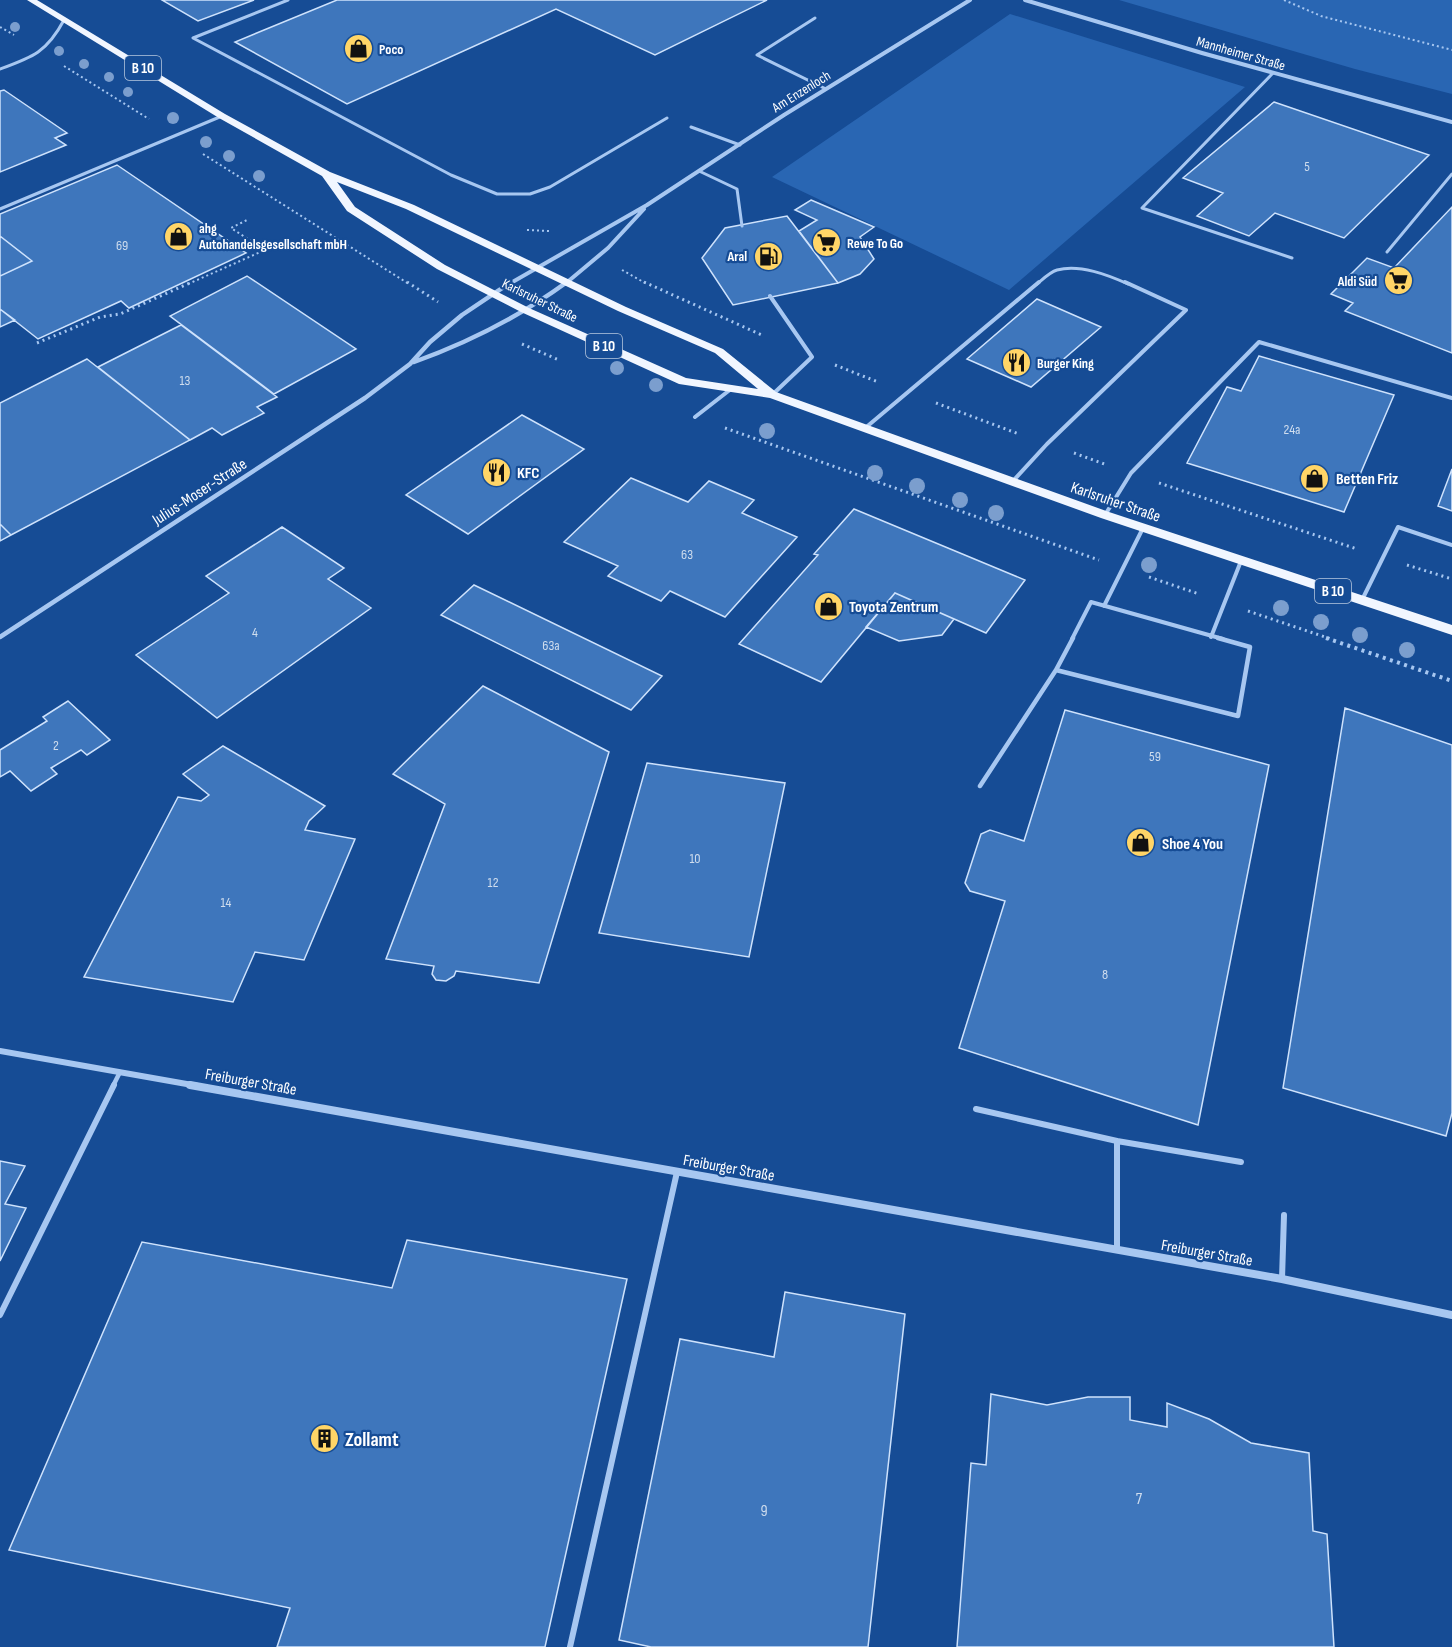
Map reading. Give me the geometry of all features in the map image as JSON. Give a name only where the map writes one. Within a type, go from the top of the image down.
[{"type":"main road","name":"Karlsruher Straße","points":[[31,0],[222,116],[326,174],[410,207],[566,283],[719,351],[772,395]]},
{"type":"main road","name":"Karlsruher Straße","points":[[326,174],[351,209],[427,259],[525,310],[682,381],[772,395],[1105,515],[1452,630]]},
{"type":"street","name":"Am Enzenloch","points":[[535,267],[647,205],[826,89],[970,0]]},
{"type":"street","name":"Mannheimer Straße","points":[[1025,0],[1452,122]]},
{"type":"street","name":"Am Enzenloch","points":[[525,310],[566,283],[630,227],[647,205]]},
{"type":"street","name":"Julius-Moser-Straße","points":[[0,637],[365,398],[410,364],[430,342],[462,315],[535,267]]},
{"type":"street","name":"Julius-Moser-Straße","points":[[410,364],[472,340],[525,310]]},
{"type":"street","name":"Freiburger Straße","points":[[0,1051],[1282,1278],[1452,1314]]},
{"type":"lane","points":[[288,0],[193,38],[451,175],[497,194],[530,194],[550,188],[667,118]]},
{"type":"lane","points":[[815,18],[757,55],[826,89]]},
{"type":"lane","points":[[0,69],[43,53],[55,38],[64,20]]},
{"type":"lane","points":[[1274,73],[1142,208],[1292,258]]},
{"type":"lane","points":[[0,209],[222,116]]},
{"type":"lane","points":[[691,128],[740,145]]},
{"type":"lane","points":[[699,171],[737,189],[742,226]]},
{"type":"lane","points":[[1388,252],[1452,174]]},
{"type":"lane","points":[[864,429],[1035,285],[1056,270],[1076,268],[1103,275],[1186,310],[1047,444],[1011,482]]},
{"type":"lane","points":[[770,296],[812,357],[772,395]]},
{"type":"lane","points":[[1105,515],[1131,473],[1259,342],[1452,398]]},
{"type":"lane","points":[[695,417],[731,388]]},
{"type":"lane","points":[[1362,600],[1398,527],[1452,545]]},
{"type":"lane","points":[[1104,606],[1143,528]]},
{"type":"lane","points":[[1211,637],[1241,560]]},
{"type":"lane","points":[[980,786],[1056,670],[1091,602],[1250,647],[1238,717],[1056,670]]},
{"type":"lane","points":[[0,1315],[120,1072]]},
{"type":"lane","points":[[976,1109],[1117,1141],[1241,1162]]},
{"type":"lane","points":[[1117,1141],[1117,1249]]},
{"type":"lane","points":[[570,1647],[677,1172]]},
{"type":"lane","points":[[1282,1278],[1284,1215]]},
{"type":"path","points":[[1284,0],[1321,16],[1452,50]]},
{"type":"path","points":[[37,343],[100,316],[120,314],[265,250],[231,228],[249,219]]},
{"type":"shaded area","points":[[1119,0],[1452,0],[1452,94],[1355,69]]},
{"type":"shaded area","points":[[1010,14],[1245,87],[1009,290],[772,177]]},
{"type":"building","points":[[162,0],[254,0],[198,21]]},
{"type":"building","name":"Poco","points":[[337,0],[767,0],[655,55],[556,9],[347,104],[235,42]]},
{"type":"building","points":[[4,90],[67,133],[55,138],[66,145],[0,172],[0,91]]},
{"type":"building","points":[[1274,102],[1429,155],[1344,238],[1275,213],[1249,236],[1197,216],[1223,193],[1183,178]]},
{"type":"building","points":[[117,165],[246,253],[129,308],[121,301],[38,339],[0,309],[0,276],[32,261],[0,236],[0,214]]},
{"type":"building","points":[[811,200],[874,227],[860,237],[874,259],[860,274],[838,283],[799,231],[817,220],[795,210]]},
{"type":"building","name":"Aldi Süd","points":[[1452,207],[1452,353],[1345,311],[1353,303],[1331,294],[1367,258],[1394,268]]},
{"type":"building","points":[[787,216],[838,283],[733,305],[702,258],[725,228]]},
{"type":"building","points":[[0,236],[32,261],[0,276]]},
{"type":"building","points":[[247,276],[356,349],[274,394],[170,316]]},
{"type":"building","points":[[1037,299],[1101,327],[1031,387],[967,359]]},
{"type":"building","points":[[0,309],[15,320],[0,327]]},
{"type":"building","points":[[181,325],[277,397],[257,407],[264,413],[222,435],[212,428],[190,440],[98,367]]},
{"type":"building","points":[[1259,356],[1394,395],[1344,512],[1187,463],[1227,387],[1241,391]]},
{"type":"building","points":[[87,359],[190,440],[11,535],[0,524],[0,403]]},
{"type":"building","name":"KFC","points":[[522,415],[584,449],[468,534],[406,495]]},
{"type":"building","points":[[1452,469],[1452,511],[1438,506]]},
{"type":"building","points":[[631,478],[688,502],[709,481],[754,500],[742,513],[797,537],[725,617],[670,591],[661,601],[608,576],[618,566],[564,542]]},
{"type":"building","name":"Toyota Zentrum","points":[[854,509],[1025,580],[986,633],[895,593],[821,682],[739,644],[818,555],[814,554]]},
{"type":"building","points":[[0,524],[11,535],[0,541]]},
{"type":"building","points":[[282,527],[344,568],[328,579],[371,608],[217,718],[136,655],[229,593],[206,576]]},
{"type":"building","points":[[474,585],[662,676],[631,710],[441,615]]},
{"type":"building","points":[[895,593],[954,619],[942,635],[899,641],[866,627]]},
{"type":"building","points":[[483,686],[609,752],[539,983],[456,971],[454,976],[446,981],[436,980],[432,974],[434,966],[386,959],[445,804],[393,774]]},
{"type":"building","points":[[68,701],[110,740],[87,755],[81,750],[51,768],[57,774],[31,791],[10,771],[0,777],[0,750],[47,721],[43,717]]},
{"type":"building","points":[[1345,708],[1452,745],[1452,1113],[1446,1136],[1283,1088]]},
{"type":"building","points":[[1065,710],[1269,765],[1198,1125],[959,1048],[1005,901],[970,891],[965,883],[981,834],[990,830],[1024,841]]},
{"type":"building","points":[[223,746],[325,806],[309,821],[305,830],[355,839],[304,960],[255,952],[233,1002],[84,977],[178,797],[201,801],[209,795],[183,774]]},
{"type":"building","points":[[647,763],[785,783],[749,957],[599,933]]},
{"type":"building","points":[[0,1161],[25,1166],[5,1204],[26,1208],[0,1261]]},
{"type":"building","name":"Zollamt","points":[[407,1240],[627,1279],[545,1647],[277,1647],[290,1608],[9,1550],[142,1242],[392,1288]]},
{"type":"building","points":[[785,1292],[905,1314],[868,1647],[651,1647],[619,1640],[680,1339],[774,1357]]},
{"type":"building","points":[[991,1394],[1047,1405],[1088,1397],[1130,1397],[1130,1420],[1167,1427],[1167,1403],[1209,1419],[1251,1443],[1309,1453],[1313,1531],[1327,1534],[1334,1647],[957,1647],[971,1463],[986,1465]]},
{"type":"place","name":"Poco","points":[[358,49]]},
{"type":"place","name":"ahg Autohandelsgesellschaft mbH","points":[[178,236]]},
{"type":"place","name":"Rewe To Go","points":[[826,243]]},
{"type":"place","name":"Aral","points":[[768,256]]},
{"type":"place","name":"Aldi Süd","points":[[1398,281]]},
{"type":"place","name":"Burger King","points":[[1016,363]]},
{"type":"place","name":"KFC","points":[[496,472]]},
{"type":"place","name":"Betten Friz","points":[[1315,478]]},
{"type":"place","name":"Toyota Zentrum","points":[[828,606]]},
{"type":"place","name":"Shoe 4 You","points":[[1141,843]]},
{"type":"place","name":"Zollamt","points":[[324,1439]]}]
